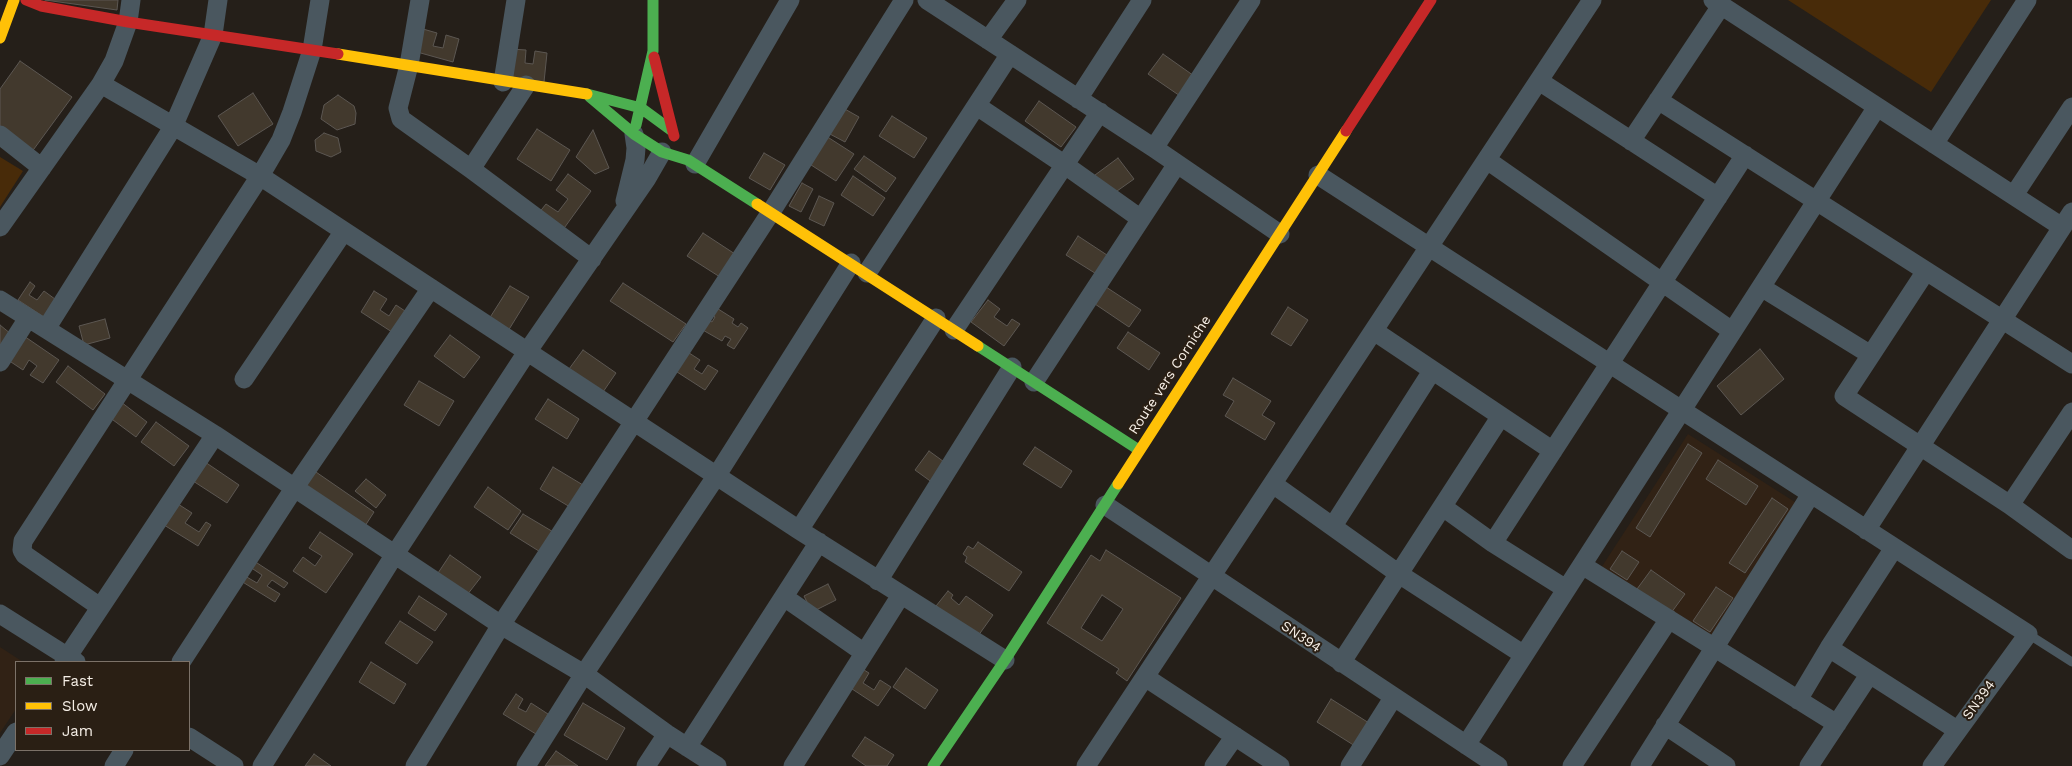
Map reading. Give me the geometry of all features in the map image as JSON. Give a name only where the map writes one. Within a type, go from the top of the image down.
[{"type":"street","points":[[0,38],[14,0]]},
{"type":"street","points":[[26,0],[41,6],[128,22],[586,94],[640,108],[671,130]]},
{"type":"street","points":[[0,227],[101,84],[116,56],[128,22],[131,0]]},
{"type":"street","points":[[46,329],[173,127],[212,35],[218,0]]},
{"type":"street","points":[[100,607],[25,555],[22,546],[23,541],[260,176],[281,140],[312,50],[320,0]]},
{"type":"street","points":[[420,0],[409,65],[398,108],[401,119],[592,259]]},
{"type":"street","points":[[503,82],[516,0]]},
{"type":"street","points":[[653,0],[653,51],[671,130],[692,162]]},
{"type":"street","points":[[692,162],[790,0]]},
{"type":"street","points":[[415,766],[501,625],[771,212],[904,0]]},
{"type":"street","points":[[927,0],[1100,112],[1280,234]]},
{"type":"street","points":[[988,40],[1016,0]]},
{"type":"street","points":[[1078,99],[1142,0]]},
{"type":"street","points":[[1154,148],[1251,0]]},
{"type":"street","points":[[1086,766],[1592,0]]},
{"type":"street","points":[[1934,144],[2027,0]]},
{"type":"street","name":"Route vers Corniche","points":[[933,766],[1005,660],[1318,175],[1423,3]]},
{"type":"street","points":[[1631,141],[1717,3],[2014,196],[2067,220],[1866,530]]},
{"type":"street","points":[[622,212],[635,160],[634,134],[653,51]]},
{"type":"street","points":[[867,273],[1010,54]]},
{"type":"street","points":[[1539,81],[1718,197]]},
{"type":"street","points":[[101,84],[260,176],[799,530],[1005,660]]},
{"type":"street","points":[[471,169],[526,85]]},
{"type":"street","points":[[586,94],[634,134],[662,152],[692,162],[852,263],[1139,450]]},
{"type":"street","points":[[1658,100],[2072,364]]},
{"type":"street","points":[[977,106],[1065,164],[1141,219]]},
{"type":"street","points":[[1466,745],[1877,107]]},
{"type":"street","points":[[2014,196],[2072,107]]},
{"type":"street","points":[[954,330],[1100,112]]},
{"type":"street","points":[[262,766],[395,554],[527,352],[647,178],[662,152],[671,130]]},
{"type":"street","points":[[0,135],[42,168]]},
{"type":"street","points":[[1493,543],[1746,155]]},
{"type":"street","points":[[1487,160],[1732,331]]},
{"type":"street","points":[[1034,382],[1177,164]]},
{"type":"street","points":[[1318,175],[2028,634]]},
{"type":"street","points":[[244,379],[344,231]]},
{"type":"street","points":[[526,766],[584,674],[717,475],[852,263]]},
{"type":"street","points":[[1926,271],[1844,396],[2010,505],[2072,550]]},
{"type":"street","points":[[1761,287],[1871,355]]},
{"type":"street","points":[[182,661],[295,487],[431,288]]},
{"type":"street","points":[[0,300],[215,435],[501,625],[584,674],[667,734],[717,766]]},
{"type":"street","points":[[0,362],[28,318]]},
{"type":"street","points":[[799,530],[936,318]]},
{"type":"street","points":[[1374,331],[1553,451]]},
{"type":"street","points":[[878,580],[1012,367]]},
{"type":"street","points":[[1333,526],[1432,371]]},
{"type":"street","points":[[2010,505],[2072,412]]},
{"type":"street","points":[[1341,663],[1502,416]]},
{"type":"street","points":[[0,614],[69,660],[100,607],[215,435]]},
{"type":"street","points":[[1272,484],[1399,574],[1524,655]]},
{"type":"street","points":[[1640,766],[1811,494]]},
{"type":"street","name":"SN394","points":[[1105,505],[1466,745],[1487,763]]},
{"type":"street","points":[[1443,507],[1493,543],[1566,589]]},
{"type":"street","points":[[687,747],[819,542]]},
{"type":"street","points":[[1798,700],[1829,648],[1894,548]]},
{"type":"street","points":[[1582,565],[1837,724]]},
{"type":"street","points":[[793,766],[901,595]]},
{"type":"street","points":[[784,597],[864,652]]},
{"type":"street","points":[[1572,766],[1669,619]]},
{"type":"street","name":"SN394","points":[[1932,766],[2028,634]]},
{"type":"street","points":[[1829,648],[1957,730]]},
{"type":"street","points":[[1808,766],[1870,675]]},
{"type":"street","points":[[1145,677],[1280,766]]},
{"type":"street","points":[[1350,766],[1393,698]]},
{"type":"street","points":[[1665,725],[1726,766]]},
{"type":"street","points":[[0,756],[15,734]]},
{"type":"street","points":[[646,766],[667,734]]},
{"type":"street","points":[[1214,766],[1234,736]]},
{"type":"street","points":[[190,738],[234,766]]},
{"type":"street","points":[[114,766],[123,751]]},
{"type":"lane","points":[[2028,634],[2072,662]]},
{"type":"shaded area","points":[[1788,0],[1991,0],[1931,92]]},
{"type":"shaded area","points":[[0,157],[23,171],[0,207]]},
{"type":"shaded area","points":[[1688,434],[1798,504],[1711,638],[1601,568]]},
{"type":"shaded area","points":[[0,647],[21,661],[15,661],[15,710],[0,733]]},
{"type":"building","points":[[45,0],[118,0],[117,10]]},
{"type":"building","points":[[423,29],[437,33],[433,46],[443,48],[446,35],[459,39],[453,62],[417,52]]},
{"type":"building","points":[[510,49],[526,50],[525,63],[533,64],[535,51],[547,53],[544,82],[507,78]]},
{"type":"building","points":[[1163,54],[1197,78],[1183,98],[1148,74]]},
{"type":"building","points":[[20,61],[72,97],[31,153],[0,131],[0,89]]},
{"type":"building","points":[[253,93],[273,124],[238,146],[218,116]]},
{"type":"building","points":[[338,95],[354,106],[356,113],[355,124],[337,130],[321,119],[324,105]]},
{"type":"building","points":[[1039,101],[1076,127],[1061,147],[1025,121]]},
{"type":"building","points":[[843,108],[859,117],[845,142],[828,133]]},
{"type":"building","points":[[892,116],[927,138],[914,158],[879,136]]},
{"type":"building","points":[[537,129],[570,150],[551,181],[517,159]]},
{"type":"building","points":[[593,130],[609,168],[595,174],[576,157]]},
{"type":"building","points":[[324,133],[338,138],[341,152],[331,157],[316,151],[315,140]]},
{"type":"building","points":[[826,136],[854,154],[836,181],[808,163]]},
{"type":"building","points":[[764,153],[785,165],[770,190],[749,178]]},
{"type":"building","points":[[864,156],[896,178],[886,192],[854,169]]},
{"type":"building","points":[[1118,158],[1134,179],[1110,196],[1095,175]]},
{"type":"building","points":[[568,174],[591,191],[562,231],[538,214],[546,204],[558,212],[568,199],[556,190]]},
{"type":"building","points":[[853,176],[885,198],[873,216],[841,195]]},
{"type":"building","points":[[802,183],[813,189],[801,212],[789,206]]},
{"type":"building","points":[[819,196],[834,203],[824,226],[809,219]]},
{"type":"building","points":[[703,233],[735,254],[720,277],[687,256]]},
{"type":"building","points":[[1078,236],[1110,257],[1098,275],[1066,255]]},
{"type":"building","points":[[30,282],[35,286],[29,295],[37,300],[44,291],[59,302],[47,319],[18,300]]},
{"type":"building","points":[[623,283],[686,324],[673,342],[610,301]]},
{"type":"building","points":[[510,286],[529,297],[508,331],[489,319]]},
{"type":"building","points":[[1106,287],[1141,310],[1129,327],[1095,304]]},
{"type":"building","points":[[374,291],[387,299],[380,310],[389,316],[396,305],[405,311],[392,332],[361,312]]},
{"type":"building","points":[[988,300],[1000,309],[994,317],[1007,326],[1012,319],[1020,324],[1004,346],[971,322]]},
{"type":"building","points":[[715,307],[734,319],[732,323],[738,327],[741,323],[748,328],[734,349],[727,345],[731,339],[725,336],[722,341],[701,329],[707,319],[712,322],[715,317],[711,314]]},
{"type":"building","points":[[1288,307],[1308,320],[1291,346],[1271,334]]},
{"type":"building","points":[[105,319],[110,338],[84,345],[79,326]]},
{"type":"building","points":[[0,325],[11,334],[0,349]]},
{"type":"building","points":[[1128,332],[1160,353],[1149,370],[1117,348]]},
{"type":"building","points":[[21,334],[59,360],[43,383],[30,375],[37,366],[29,360],[23,370],[5,358]]},
{"type":"building","points":[[450,335],[480,357],[464,378],[434,356]]},
{"type":"building","points":[[1760,349],[1784,379],[1741,415],[1717,386]]},
{"type":"building","points":[[583,350],[616,373],[603,392],[569,369]]},
{"type":"building","points":[[686,351],[700,360],[694,369],[702,374],[708,365],[718,371],[705,390],[674,370]]},
{"type":"building","points":[[68,366],[105,394],[93,410],[56,382]]},
{"type":"building","points":[[1233,378],[1271,401],[1262,415],[1275,423],[1265,440],[1225,416],[1234,401],[1223,395]]},
{"type":"building","points":[[419,381],[454,401],[439,426],[404,405]]},
{"type":"building","points":[[548,399],[579,419],[567,439],[535,419]]},
{"type":"building","points":[[121,402],[147,422],[136,437],[109,417]]},
{"type":"building","points":[[156,422],[189,446],[174,466],[141,442]]},
{"type":"building","points":[[1688,444],[1702,453],[1650,537],[1636,528]]},
{"type":"building","points":[[1035,447],[1072,471],[1061,488],[1023,464]]},
{"type":"building","points":[[929,451],[947,464],[933,483],[915,470]]},
{"type":"building","points":[[1718,460],[1758,486],[1746,505],[1706,479]]},
{"type":"building","points":[[205,462],[239,485],[227,503],[193,481]]},
{"type":"building","points":[[553,467],[583,485],[570,507],[540,489]]},
{"type":"building","points":[[313,470],[374,512],[365,526],[304,484]]},
{"type":"building","points":[[366,479],[386,495],[376,508],[355,491]]},
{"type":"building","points":[[488,487],[521,511],[508,530],[474,507]]},
{"type":"building","points":[[1772,498],[1788,509],[1745,573],[1729,563]]},
{"type":"building","points":[[178,504],[192,513],[185,523],[199,532],[206,522],[211,525],[198,546],[164,525]]},
{"type":"building","points":[[523,514],[555,533],[542,553],[510,533]]},
{"type":"building","points":[[320,532],[353,554],[326,593],[293,571],[303,557],[315,566],[322,556],[309,548]]},
{"type":"building","points":[[978,542],[1022,572],[1009,591],[965,562],[967,557],[963,554],[968,546],[973,549]]},
{"type":"building","points":[[1106,550],[1181,598],[1127,681],[1116,673],[1119,669],[1047,623],[1091,555],[1100,561]],"holes":[[[1102,595],[1123,609],[1102,641],[1081,628]]]},
{"type":"building","points":[[1622,551],[1639,562],[1627,580],[1610,569]]},
{"type":"building","points":[[450,555],[481,577],[467,595],[438,573]]},
{"type":"building","points":[[254,561],[288,583],[284,588],[272,580],[267,586],[280,594],[275,602],[241,581],[245,576],[257,583],[262,575],[250,567]]},
{"type":"building","points":[[1651,570],[1685,594],[1671,613],[1637,589]]},
{"type":"building","points":[[828,584],[836,600],[812,612],[804,596]]},
{"type":"building","points":[[1716,587],[1733,598],[1710,632],[1693,621]]},
{"type":"building","points":[[948,591],[953,595],[951,598],[959,605],[966,596],[993,615],[978,636],[936,606]]},
{"type":"building","points":[[419,596],[447,614],[435,631],[408,613]]},
{"type":"building","points":[[400,621],[433,642],[417,664],[385,643]]},
{"type":"building","points":[[371,662],[406,684],[394,704],[359,682]]},
{"type":"building","points":[[859,667],[869,673],[863,683],[874,690],[880,680],[891,687],[878,706],[846,685]]},
{"type":"building","points":[[906,668],[938,690],[925,709],[893,687]]},
{"type":"building","points":[[516,694],[523,699],[518,708],[526,712],[531,703],[548,714],[536,734],[503,714]]},
{"type":"building","points":[[1331,699],[1369,723],[1355,746],[1317,722]]},
{"type":"building","points":[[583,703],[625,728],[607,760],[564,735]]},
{"type":"building","points":[[865,737],[894,755],[887,766],[866,766],[852,756]]},
{"type":"building","points":[[556,751],[578,766],[545,766]]},
{"type":"building","points":[[314,754],[331,766],[305,766]]},
{"type":"traffic: fast","points":[[636,125],[653,51],[653,0]]},
{"type":"traffic: fast","points":[[587,94],[641,108],[671,130]]},
{"type":"traffic: fast","points":[[590,97],[634,134],[662,152],[688,160],[757,204]]},
{"type":"traffic: fast","points":[[978,346],[1139,450]]},
{"type":"traffic: fast","points":[[933,766],[1005,660],[1118,484]]},
{"type":"traffic: slow","points":[[0,38],[14,0]]},
{"type":"traffic: slow","points":[[338,54],[587,94]]},
{"type":"traffic: slow","points":[[1118,484],[1346,131]]},
{"type":"traffic: slow","points":[[757,204],[978,346]]},
{"type":"traffic: jam","points":[[26,0],[41,6],[128,22],[338,54]]},
{"type":"traffic: jam","points":[[1346,131],[1431,0]]},
{"type":"traffic: jam","points":[[654,57],[674,136]]}]
